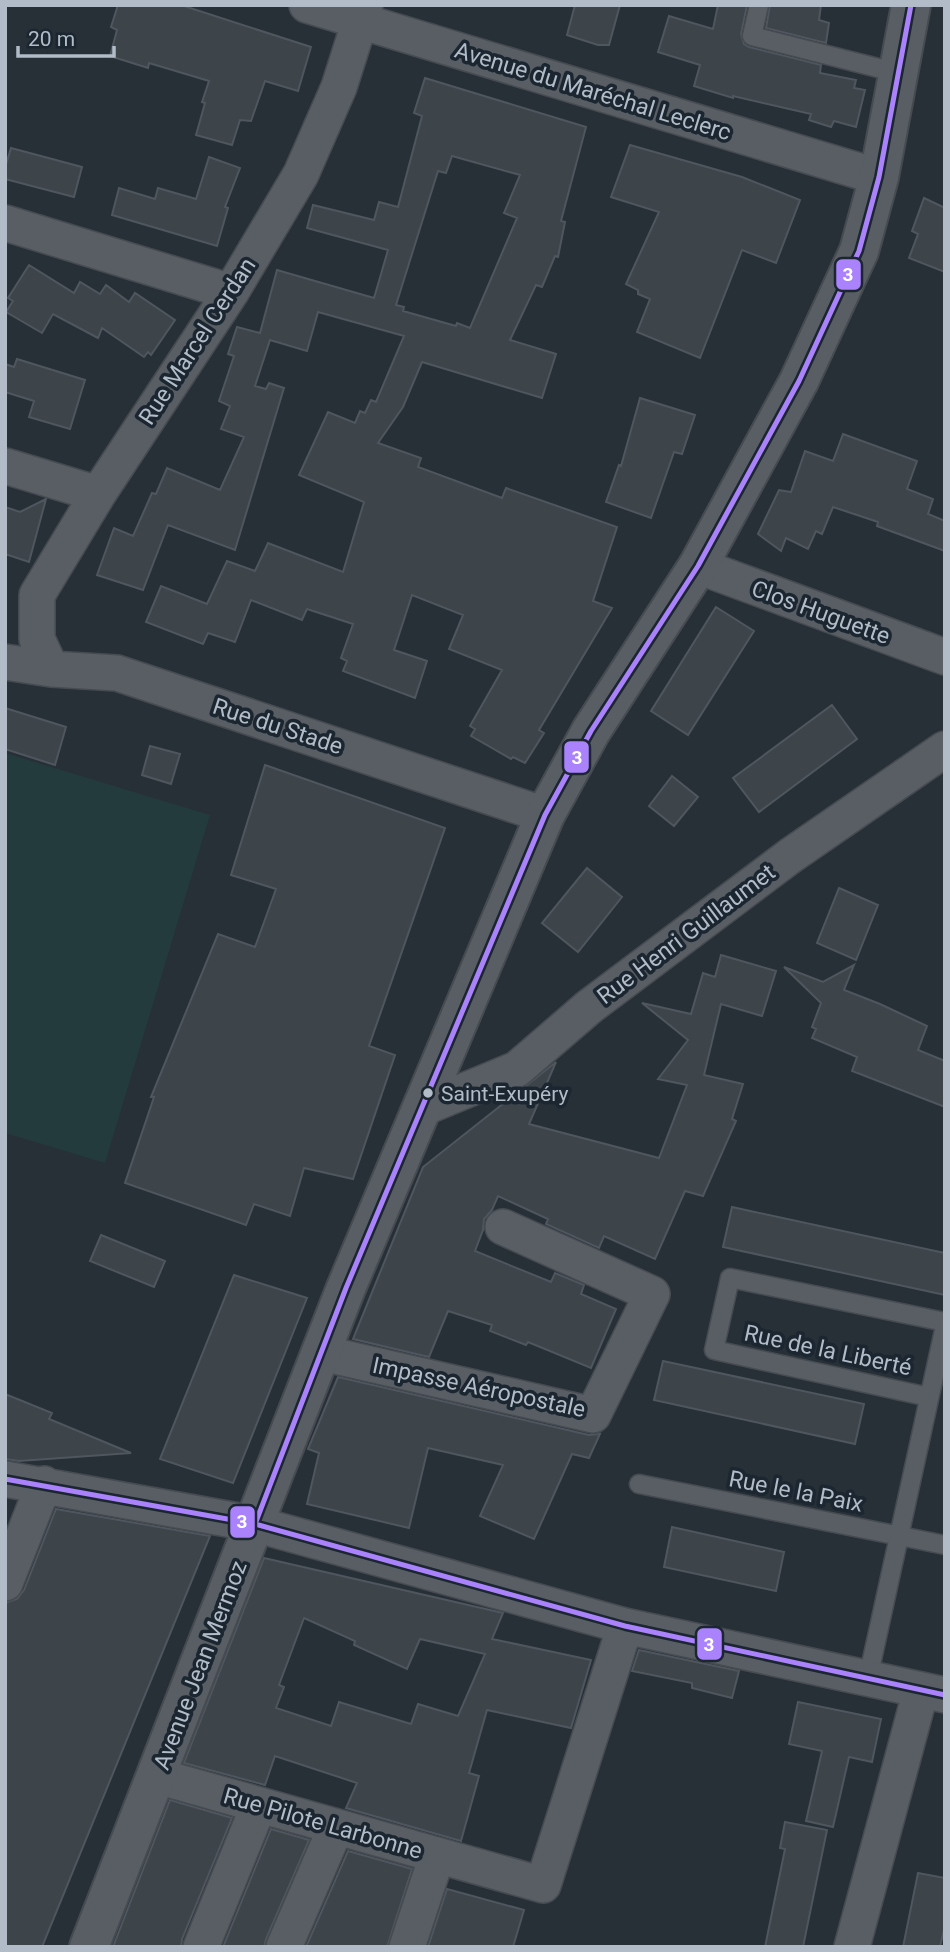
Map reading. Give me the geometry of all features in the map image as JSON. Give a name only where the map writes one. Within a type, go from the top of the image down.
[{"type":"street","name":"Avenue du Maréchal Leclerc","points":[[307,5],[363,13],[879,177]]},
{"type":"street","name":"Avenue Jean Mermoz","points":[[89,1947],[346,1288],[545,816],[591,731],[698,566],[810,358],[859,251],[879,177],[911,5]]},
{"type":"street","name":"Rue Marcel Cerdan","points":[[51,669],[37,639],[37,595],[99,494],[231,292],[301,174],[339,87],[363,13]]},
{"type":"street","points":[[5,223],[231,292]]},
{"type":"street","points":[[5,466],[99,494]]},
{"type":"street","name":"Clos Huguette","points":[[698,566],[945,657]]},
{"type":"street","name":"Rue du Stade","points":[[5,662],[51,669],[117,673],[545,816]]},
{"type":"street","name":"Rue Henri Guillaumet","points":[[423,1108],[517,1069],[589,1007],[790,856],[945,748]]},
{"type":"street","name":"Impasse Aéropostale","points":[[322,1353],[593,1415],[652,1294],[503,1227]]},
{"type":"street","points":[[5,1479],[255,1524],[625,1626],[933,1692],[852,1947]]},
{"type":"street","points":[[5,1583],[44,1484]]},
{"type":"street","points":[[437,1856],[543,1885],[625,1626]]},
{"type":"street","name":"Rue Pilote Larbonne","points":[[157,1776],[437,1856],[407,1947]]},
{"type":"street","points":[[201,1947],[259,1805]]},
{"type":"street","points":[[284,1947],[336,1827]]},
{"type":"lane","points":[[759,5],[752,36],[898,73]]},
{"type":"lane","name":"Rue de la Liberté","points":[[929,1396],[714,1350],[730,1279],[945,1324]]},
{"type":"lane","points":[[868,1678],[945,1324]]},
{"type":"lane","name":"Rue le la Paix","points":[[639,1485],[945,1545]]},
{"type":"green space","points":[[5,753],[210,815],[105,1163],[5,1133]]},
{"type":"building","points":[[118,5],[181,5],[311,47],[298,91],[265,81],[251,121],[240,120],[232,145],[196,135],[209,81],[149,63],[148,68],[110,56],[117,30],[111,27]]},
{"type":"building","points":[[575,5],[620,5],[609,45],[598,45],[567,35]]},
{"type":"building","points":[[718,5],[747,5],[741,34],[744,44],[749,47],[821,65],[820,73],[856,80],[854,88],[865,90],[856,127],[834,121],[831,127],[809,120],[811,114],[733,98],[694,86],[700,65],[658,52],[669,16],[713,29]]},
{"type":"building","points":[[770,5],[821,5],[819,20],[829,23],[826,43],[766,28]]},
{"type":"building","points":[[425,78],[586,127],[561,221],[565,222],[558,257],[555,256],[542,287],[536,285],[510,340],[556,354],[542,398],[422,362],[403,407],[378,443],[421,458],[418,467],[502,498],[506,488],[617,527],[593,601],[612,608],[539,730],[544,733],[525,763],[513,757],[511,759],[471,736],[475,729],[470,726],[502,670],[449,649],[463,615],[412,595],[394,650],[427,661],[415,698],[343,671],[347,661],[341,658],[353,624],[307,609],[302,620],[251,600],[235,642],[208,633],[203,644],[146,622],[161,586],[207,604],[227,561],[255,571],[268,543],[343,572],[364,502],[299,475],[328,412],[355,423],[360,411],[365,413],[371,400],[376,402],[404,336],[318,312],[307,351],[270,340],[255,386],[266,389],[269,383],[284,388],[235,550],[168,525],[143,590],[97,575],[114,528],[133,536],[152,493],[156,494],[167,468],[220,490],[244,437],[221,429],[230,406],[219,401],[234,356],[228,354],[237,327],[260,333],[277,270],[374,298],[388,250],[307,228],[313,205],[374,220],[379,202],[398,207],[422,116],[414,113]],"holes":[[[452,156],[520,175],[504,213],[517,218],[470,328],[403,311],[404,307],[396,305],[438,171],[446,173]]]},
{"type":"building","points":[[630,145],[742,177],[800,200],[776,263],[742,250],[700,358],[637,332],[650,299],[638,294],[638,290],[626,284],[659,212],[611,197]]},
{"type":"building","points":[[11,148],[82,167],[74,197],[5,179]]},
{"type":"building","points":[[209,157],[240,168],[225,207],[228,208],[217,246],[112,215],[119,188],[155,199],[158,188],[196,199]]},
{"type":"building","points":[[924,198],[945,208],[945,272],[909,258],[918,234],[912,231]]},
{"type":"building","points":[[29,265],[74,293],[80,282],[100,294],[106,285],[129,302],[135,293],[175,320],[151,355],[148,352],[144,357],[102,328],[98,338],[53,314],[42,333],[6,312],[13,301],[8,298]]},
{"type":"building","points":[[17,359],[85,380],[70,429],[29,417],[34,401],[5,392],[5,364],[14,367]]},
{"type":"building","points":[[640,398],[695,415],[682,454],[674,452],[651,518],[606,502],[619,465],[621,466]]},
{"type":"building","points":[[843,434],[917,461],[907,489],[933,499],[928,514],[945,521],[945,551],[877,526],[878,522],[833,507],[822,534],[816,531],[808,549],[786,538],[781,551],[758,534],[779,490],[791,492],[805,451],[833,461]]},
{"type":"building","points":[[46,499],[29,562],[5,554],[5,507],[20,512]]},
{"type":"building","points":[[716,607],[754,631],[688,735],[651,711]]},
{"type":"building","points":[[832,705],[857,739],[759,812],[733,778]]},
{"type":"building","points":[[5,708],[66,727],[55,765],[5,749]]},
{"type":"building","points":[[150,746],[180,754],[171,784],[142,775]]},
{"type":"building","points":[[265,765],[445,828],[369,1046],[395,1055],[353,1179],[304,1168],[290,1216],[254,1204],[246,1225],[125,1183],[154,1097],[151,1097],[218,934],[255,947],[276,889],[231,875]]},
{"type":"building","points":[[672,776],[698,797],[674,826],[649,806]]},
{"type":"building","points":[[587,868],[622,897],[578,952],[542,923]]},
{"type":"building","points":[[839,888],[878,905],[856,960],[817,943]]},
{"type":"building","points":[[721,955],[776,971],[762,1016],[721,1004],[704,1075],[743,1084],[732,1119],[736,1121],[703,1196],[685,1191],[655,1259],[604,1236],[599,1248],[546,1224],[548,1219],[498,1196],[492,1210],[484,1219],[475,1251],[551,1282],[555,1273],[584,1285],[581,1294],[616,1309],[591,1368],[528,1342],[526,1345],[490,1331],[492,1325],[448,1311],[429,1357],[353,1339],[423,1167],[556,1062],[529,1124],[659,1158],[687,1085],[658,1079],[688,1040],[642,1003],[691,1014],[703,973],[715,977]]},
{"type":"building","points":[[854,965],[844,990],[927,1026],[918,1050],[945,1061],[945,1107],[852,1071],[857,1057],[812,1038],[816,1029],[812,1027],[821,1003],[784,967],[823,982]]},
{"type":"building","points":[[732,1207],[945,1253],[945,1295],[723,1247]]},
{"type":"building","points":[[101,1235],[165,1261],[154,1287],[90,1261]]},
{"type":"building","points":[[234,1275],[307,1298],[233,1483],[160,1459]]},
{"type":"building","points":[[663,1361],[864,1404],[855,1444],[654,1400]]},
{"type":"building","points":[[338,1377],[589,1435],[600,1434],[589,1458],[572,1454],[534,1539],[480,1516],[503,1465],[428,1448],[409,1528],[307,1504],[319,1453],[308,1449]]},
{"type":"building","points":[[5,1394],[52,1413],[49,1419],[131,1453],[19,1461],[5,1459]]},
{"type":"building","points":[[56,1509],[210,1536],[42,1947],[5,1947],[5,1603],[17,1599],[24,1590]]},
{"type":"building","points":[[672,1527],[784,1552],[776,1591],[664,1567]]},
{"type":"building","points":[[264,1558],[503,1613],[492,1639],[591,1660],[571,1728],[487,1710],[469,1773],[479,1776],[461,1841],[346,1808],[357,1783],[275,1756],[265,1785],[184,1763]],"holes":[[[304,1618],[355,1641],[354,1645],[407,1669],[420,1639],[485,1654],[458,1716],[418,1704],[411,1724],[339,1702],[331,1726],[276,1708],[284,1687],[279,1685]]]},
{"type":"building","points":[[639,1650],[739,1671],[732,1698],[692,1688],[692,1683],[632,1671]]},
{"type":"building","points":[[798,1702],[881,1719],[872,1762],[849,1757],[833,1827],[806,1821],[822,1751],[789,1744]]},
{"type":"building","points":[[170,1800],[232,1818],[181,1947],[113,1947]]},
{"type":"building","points":[[785,1822],[827,1830],[803,1947],[765,1947],[785,1849],[780,1848]]},
{"type":"building","points":[[271,1829],[309,1840],[264,1947],[223,1947]]},
{"type":"building","points":[[348,1851],[412,1869],[387,1947],[306,1947]]},
{"type":"building","points":[[918,1873],[945,1878],[945,1925],[940,1947],[903,1947]]},
{"type":"building","points":[[447,1889],[524,1910],[513,1947],[428,1947]]},
{"type":"transit line","name":"3","points":[[255,1524],[346,1288],[545,815],[591,731],[698,566],[799,381],[859,251],[879,177],[911,5]]},
{"type":"transit line","name":"3","points":[[5,1479],[255,1524],[625,1626],[945,1695]]},
{"type":"place","name":"Saint-Exupéry","points":[[428,1093]]}]
